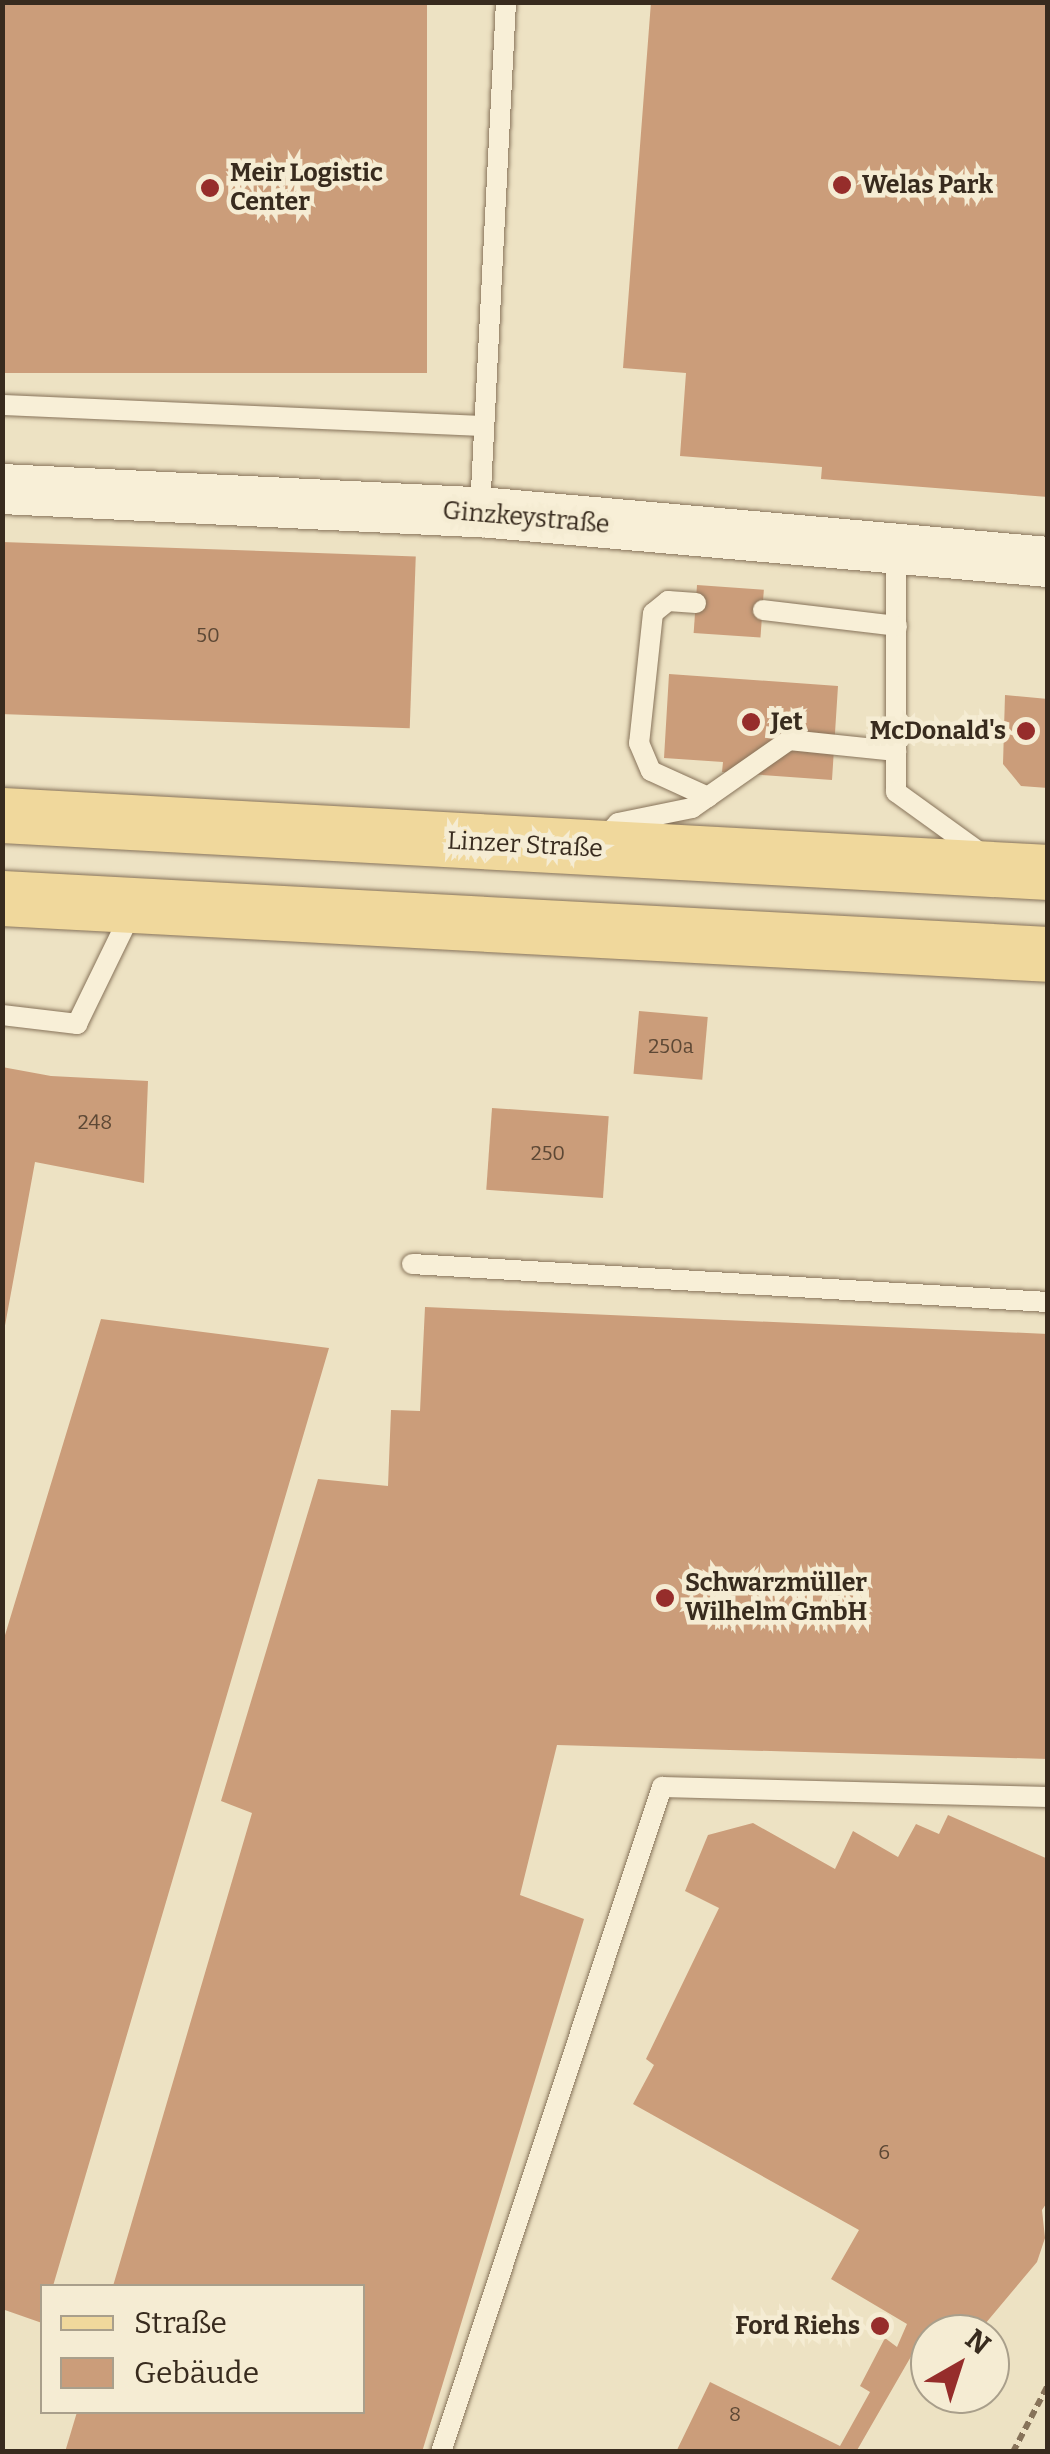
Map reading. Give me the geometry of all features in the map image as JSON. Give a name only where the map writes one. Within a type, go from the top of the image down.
[{"type":"main road","name":"Linzer Straße","points":[[2,816],[1026,871]]},
{"type":"main road","points":[[2,898],[1048,954]]},
{"type":"street","name":"Ginzkeystraße","points":[[2,489],[480,512],[896,552],[1048,562]]},
{"type":"lane","points":[[480,512],[506,2]]},
{"type":"lane","points":[[2,405],[484,426]]},
{"type":"lane","points":[[896,552],[896,792],[1026,871]]},
{"type":"lane","points":[[696,603],[668,601],[653,613],[639,744],[651,771],[708,796]]},
{"type":"lane","points":[[763,610],[898,626]]},
{"type":"lane","points":[[594,850],[618,823],[692,808],[789,740],[896,752]]},
{"type":"lane","points":[[2,1014],[77,1024],[135,905]]},
{"type":"lane","points":[[412,1264],[1048,1302]]},
{"type":"lane","points":[[441,2452],[662,1787],[1048,1796]]},
{"type":"path","points":[[1013,2452],[1048,2385]]},
{"type":"building","name":"Meir Logistic Center","points":[[2,2],[427,2],[427,373],[2,373]]},
{"type":"building","name":"Welas Park","points":[[651,2],[1048,2],[1048,497],[821,479],[822,467],[680,456],[686,373],[623,368]]},
{"type":"building","points":[[2,542],[416,556],[410,728],[2,714]]},
{"type":"building","points":[[697,585],[764,590],[760,638],[694,633]]},
{"type":"building","name":"Jet","points":[[669,674],[838,686],[832,780],[722,772],[723,762],[664,758]]},
{"type":"building","name":"McDonald's","points":[[1005,695],[1048,699],[1048,788],[1021,786],[1003,764]]},
{"type":"building","points":[[639,1011],[708,1017],[702,1080],[634,1074]]},
{"type":"building","points":[[2,1067],[51,1076],[148,1081],[144,1183],[35,1162],[4,1331]]},
{"type":"building","points":[[492,1108],[609,1116],[603,1198],[486,1190]]},
{"type":"building","points":[[425,1307],[1048,1334],[1048,1759],[557,1745],[520,1895],[584,1919],[422,2452],[65,2452],[76,2414],[365,2414],[365,2284],[114,2284],[252,1813],[221,1801],[318,1479],[388,1486],[391,1410],[420,1411]]},
{"type":"building","points":[[101,1319],[329,1348],[54,2284],[40,2284],[40,2322],[2,2309],[2,1645]]},
{"type":"building","points":[[948,1815],[1048,1859],[1048,2201],[1042,2210],[1045,2238],[1037,2262],[993,2314],[910,2314],[910,2358],[856,2452],[676,2452],[710,2382],[840,2446],[870,2392],[860,2386],[885,2338],[897,2347],[907,2324],[831,2279],[859,2230],[633,2104],[654,2065],[646,2059],[719,1908],[685,1891],[708,1835],[753,1823],[835,1869],[853,1831],[898,1857],[916,1824],[939,1834]]},
{"type":"place","name":"Welas Park","points":[[842,185]]},
{"type":"place","name":"Meir Logistic Center","points":[[210,188]]},
{"type":"place","name":"Jet","points":[[751,722]]},
{"type":"place","name":"McDonald's","points":[[1026,731]]},
{"type":"place","name":"Schwarzmüller Wilhelm GmbH","points":[[665,1598]]},
{"type":"place","name":"Ford Riehs","points":[[880,2326]]}]
